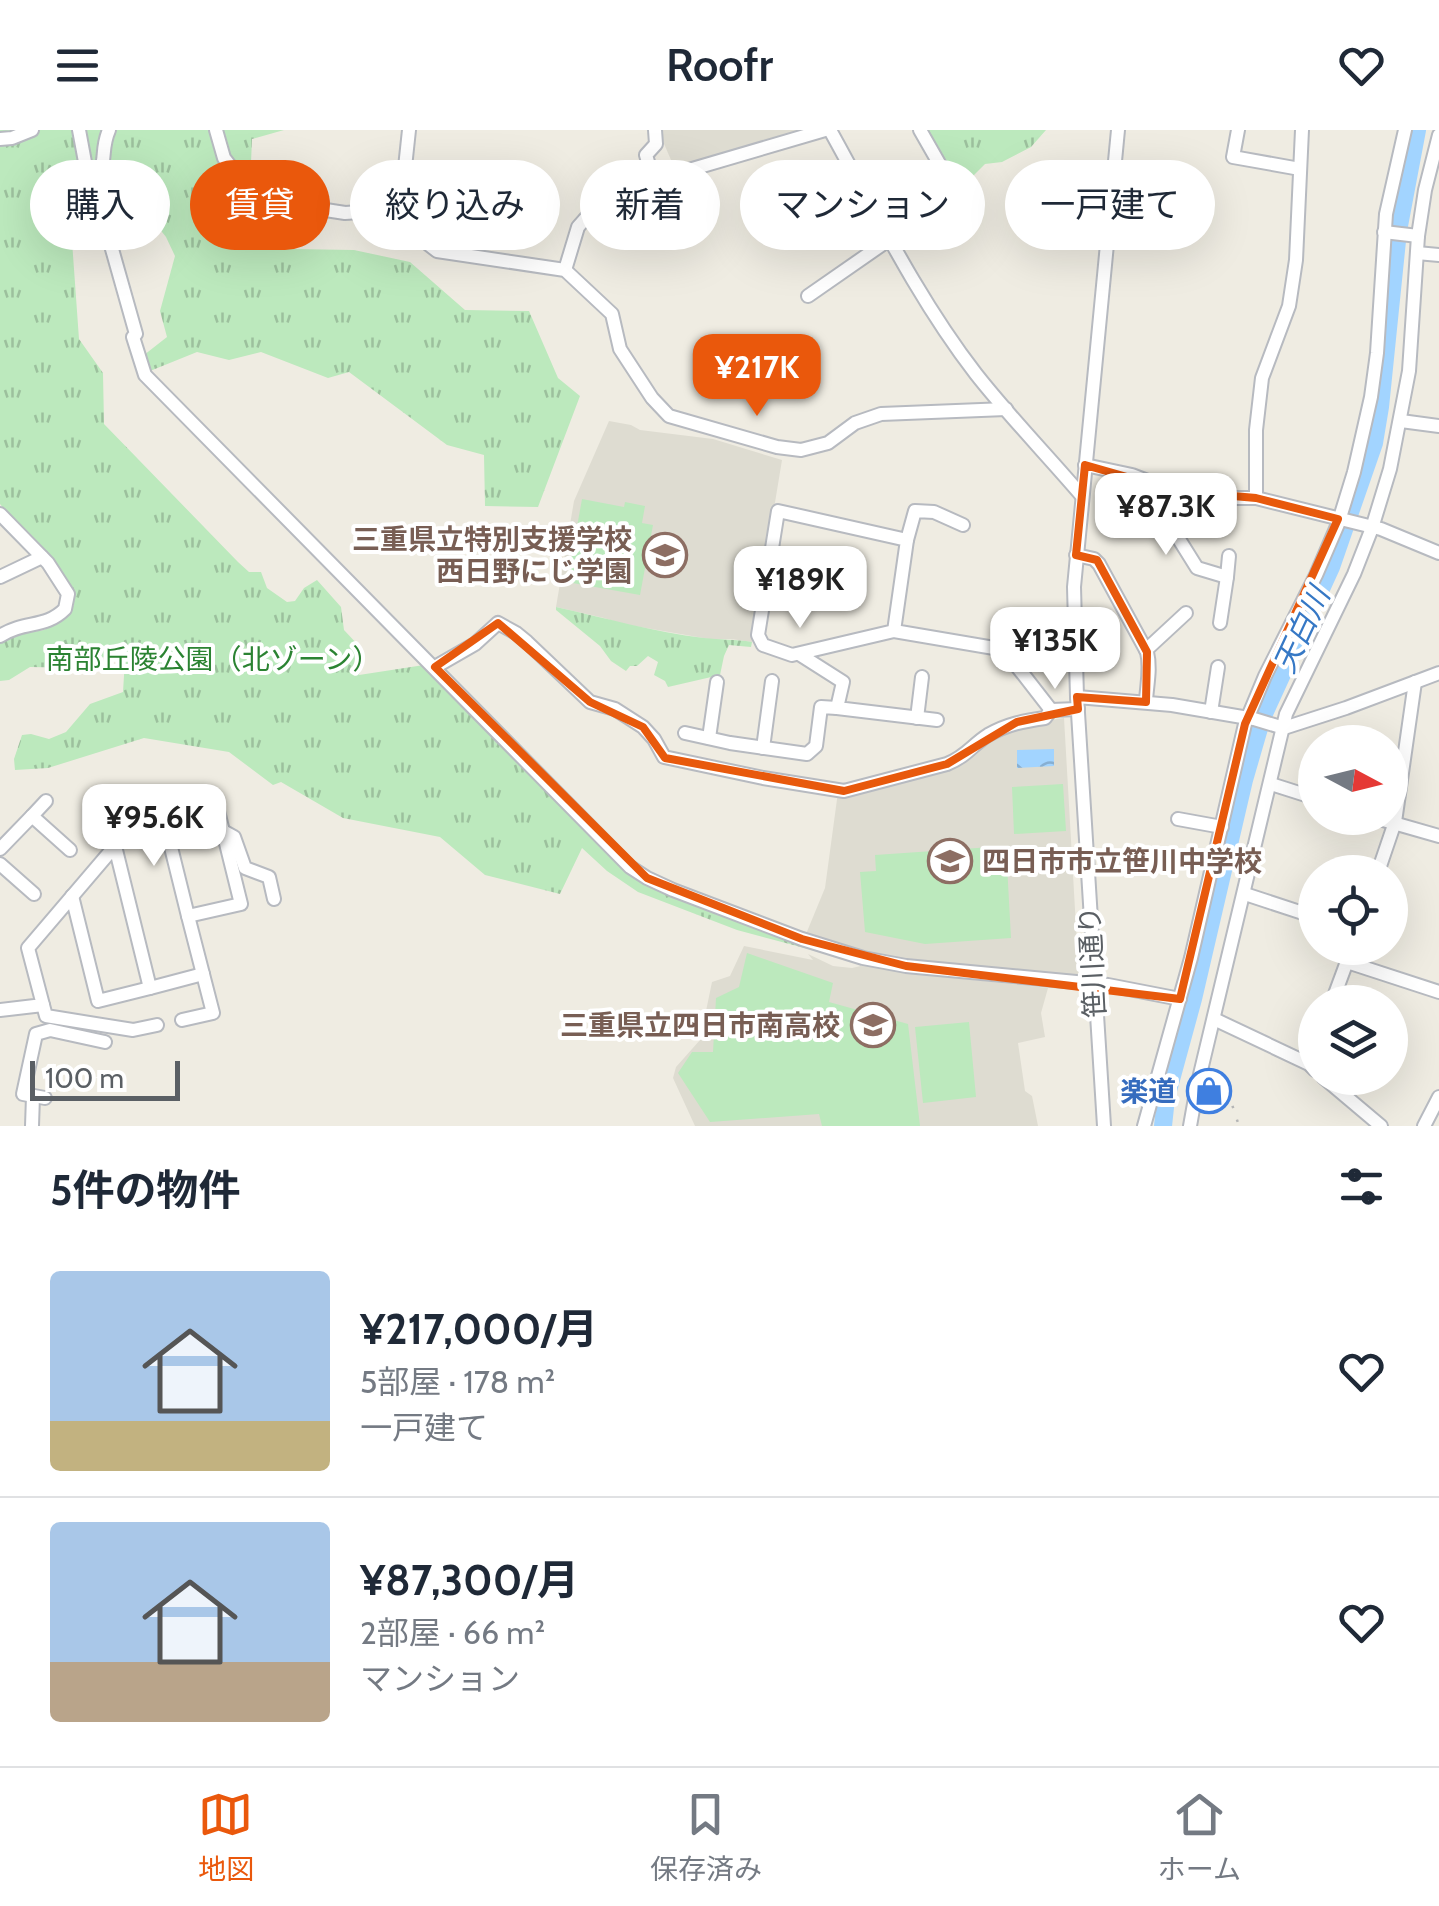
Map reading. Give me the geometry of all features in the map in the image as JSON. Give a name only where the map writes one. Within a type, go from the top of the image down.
[{"type":"street","points":[[0,139],[32,130]]},
{"type":"street","points":[[79,130],[85,160]]},
{"type":"street","points":[[104,160],[109,130]]},
{"type":"street","points":[[216,130],[224,158],[234,171],[300,206],[350,214]]},
{"type":"street","points":[[406,160],[409,130]]},
{"type":"street","points":[[648,160],[646,155],[656,144],[654,130]]},
{"type":"street","points":[[720,160],[828,130],[846,160]]},
{"type":"street","points":[[920,130],[937,160]]},
{"type":"street","name":"笹川通り","points":[[1104,1126],[1074,625],[1076,555],[1118,130]]},
{"type":"street","points":[[1238,130],[1232,157],[1300,169]]},
{"type":"street","points":[[1256,498],[1256,430],[1262,378],[1284,318],[1296,260],[1302,130]]},
{"type":"street","points":[[1144,1126],[1180,999],[1230,782],[1250,719],[1282,640],[1340,519],[1354,472],[1371,397],[1385,232],[1405,130]]},
{"type":"street","points":[[1190,1126],[1291,700],[1337,611],[1370,527],[1400,421],[1413,337],[1416,235],[1439,134]]},
{"type":"street","points":[[565,270],[580,226]]},
{"type":"street","points":[[1385,232],[1416,235]]},
{"type":"street","points":[[112,250],[145,375],[611,850],[648,878],[802,939],[863,958],[1180,999]]},
{"type":"street","points":[[436,250],[565,270],[612,314],[620,349],[652,398],[669,416],[777,447],[801,450],[828,443],[855,423],[881,414],[1006,409]]},
{"type":"street","points":[[808,296],[874,250]]},
{"type":"street","points":[[896,250],[977,375],[1082,496]]},
{"type":"street","points":[[1417,253],[1439,255]]},
{"type":"street","points":[[1400,421],[1439,426]]},
{"type":"street","points":[[1085,465],[1132,475],[1176,491],[1218,498],[1256,498],[1381,529],[1439,553]]},
{"type":"street","points":[[1176,491],[1167,520],[1198,568],[1227,577]]},
{"type":"street","points":[[907,540],[778,511],[758,634],[764,645],[792,656],[894,631],[1005,651],[1051,710]]},
{"type":"street","points":[[894,631],[907,540],[916,511],[934,512],[963,525]]},
{"type":"street","points":[[0,514],[42,557],[68,594],[65,609],[48,622],[18,625],[0,636]]},
{"type":"street","points":[[1076,555],[1099,564],[1146,650],[1150,664],[1146,701]]},
{"type":"street","points":[[1220,623],[1229,556]]},
{"type":"street","points":[[0,577],[42,557]]},
{"type":"street","points":[[1146,650],[1186,613]]},
{"type":"street","points":[[435,667],[474,644],[498,623],[516,632],[590,702],[615,709],[643,727],[664,756],[844,791],[947,764],[962,758],[985,737],[1077,703],[1146,701],[1284,728],[1439,673]]},
{"type":"street","points":[[799,654],[844,682],[837,708]]},
{"type":"street","points":[[1211,712],[1218,667]]},
{"type":"street","points":[[917,718],[922,677]]},
{"type":"street","points":[[763,748],[772,681]]},
{"type":"street","points":[[709,738],[717,682]]},
{"type":"street","points":[[1408,731],[1415,682]]},
{"type":"street","points":[[685,733],[807,754],[816,746],[822,708],[937,720]]},
{"type":"street","points":[[1271,784],[1298,793]]},
{"type":"street","points":[[150,988],[110,827],[112,821],[215,799],[241,904],[188,916]]},
{"type":"street","points":[[0,849],[46,802]]},
{"type":"street","points":[[162,811],[213,1012],[182,1020]]},
{"type":"street","points":[[32,816],[70,850]]},
{"type":"street","points":[[1178,819],[1222,827]]},
{"type":"street","points":[[1408,826],[1439,836]]},
{"type":"street","points":[[223,832],[234,837],[245,868],[269,877],[274,899]]},
{"type":"street","points":[[32,1126],[39,1097],[23,1094],[36,1034],[46,1017],[28,948],[115,846]]},
{"type":"street","points":[[0,864],[34,894]]},
{"type":"street","points":[[1245,894],[1298,911]]},
{"type":"street","points":[[72,896],[98,1001],[203,974]]},
{"type":"street","points":[[1356,965],[1439,992]]},
{"type":"street","points":[[0,1010],[133,1030],[157,1025]]},
{"type":"street","points":[[46,1017],[104,1042]]},
{"type":"street","points":[[1214,1019],[1298,1060]]},
{"type":"street","points":[[1344,1095],[1381,1126]]},
{"type":"street","points":[[1424,1126],[1439,1098]]},
{"type":"highlighted area","points":[[1085,465],[1176,491],[1256,498],[1338,519],[1245,724],[1180,999],[906,966],[802,939],[647,878],[435,667],[498,623],[590,702],[643,727],[665,758],[844,791],[947,764],[1017,722],[1078,709],[1077,697],[1146,702],[1147,652],[1097,560],[1076,555]]},
{"type":"shaded area","points":[[658,130],[802,130],[704,160],[671,160]]},
{"type":"shaded area","name":"三重県立特別支援学校 西日野にじ学園","points":[[609,421],[640,430],[713,439],[782,460],[752,642],[623,624],[556,607],[574,501]]},
{"type":"shaded area","name":"四日市市立笹川中学校","points":[[1064,718],[1079,979],[886,959],[806,934],[825,888],[838,792],[884,784],[1017,725]]},
{"type":"shaded area","name":"三重県立四日市南高校","points":[[744,946],[813,960],[808,954],[833,966],[852,968],[874,963],[926,975],[1048,988],[1041,1013],[1045,1037],[1018,1043],[1025,1091],[1032,1096],[1038,1126],[695,1126],[673,1078],[676,1067],[700,1040],[712,982],[730,976]]},
{"type":"green space","name":"南部丘陵公園（北ゾーン）","points":[[0,130],[284,130],[252,139],[251,160],[190,160],[190,250],[354,250],[410,262],[465,310],[529,311],[558,378],[580,396],[538,507],[485,506],[484,455],[447,445],[349,372],[328,378],[261,352],[229,360],[197,352],[150,371],[144,355],[167,337],[160,311],[175,256],[170,245],[170,160],[30,160],[30,250],[73,250],[79,339],[103,373],[104,424],[238,562],[249,572],[261,572],[267,588],[287,602],[295,601],[304,588],[317,580],[341,607],[344,630],[359,646],[363,659],[359,675],[424,665],[613,858],[731,915],[734,920],[846,959],[737,930],[638,892],[582,848],[560,894],[485,875],[440,837],[343,818],[281,782],[273,785],[229,752],[144,738],[48,768],[15,770],[14,759],[22,735],[49,739],[66,732],[90,704],[123,692],[125,659],[104,657],[86,668],[30,667],[0,681],[0,643],[44,630],[64,619],[74,605],[54,562],[0,504]]},
{"type":"green space","points":[[928,130],[1046,130],[1031,147],[1002,162],[945,160]]},
{"type":"green space","points":[[582,499],[624,507],[625,502],[645,506],[642,523],[653,525],[640,595],[567,582]]},
{"type":"green space","points":[[556,607],[667,632],[752,642],[751,647],[729,645],[720,675],[668,687],[654,675],[658,662],[648,656],[626,671]]},
{"type":"green space","points":[[1063,784],[1066,831],[1014,834],[1012,787]]},
{"type":"green space","points":[[1006,846],[1011,938],[925,944],[865,932],[860,872],[876,871],[875,855]]},
{"type":"green space","points":[[747,953],[833,983],[829,1002],[908,1024],[920,1126],[822,1126],[819,1114],[710,1122],[678,1073],[692,1052],[713,1052],[716,998],[739,987]]},
{"type":"green space","points":[[969,1022],[976,1097],[923,1103],[915,1027]]},
{"type":"water","points":[[1054,749],[1054,766],[1017,768],[1017,750]]},
{"type":"waterway","name":"天白川","points":[[1163,1126],[1166,1098],[1262,718],[1331,567],[1374,443],[1398,231],[1417,130]]},
{"type":"railway","points":[[1228,1092],[1239,1126]]},
{"type":"place","name":"三重県立特別支援学校 西日野にじ学園","points":[[665,555]]},
{"type":"place","name":"四日市市立笹川中学校","points":[[950,861]]},
{"type":"place","name":"三重県立四日市南高校","points":[[873,1025]]},
{"type":"place","name":"楽道","points":[[1209,1091]]}]
